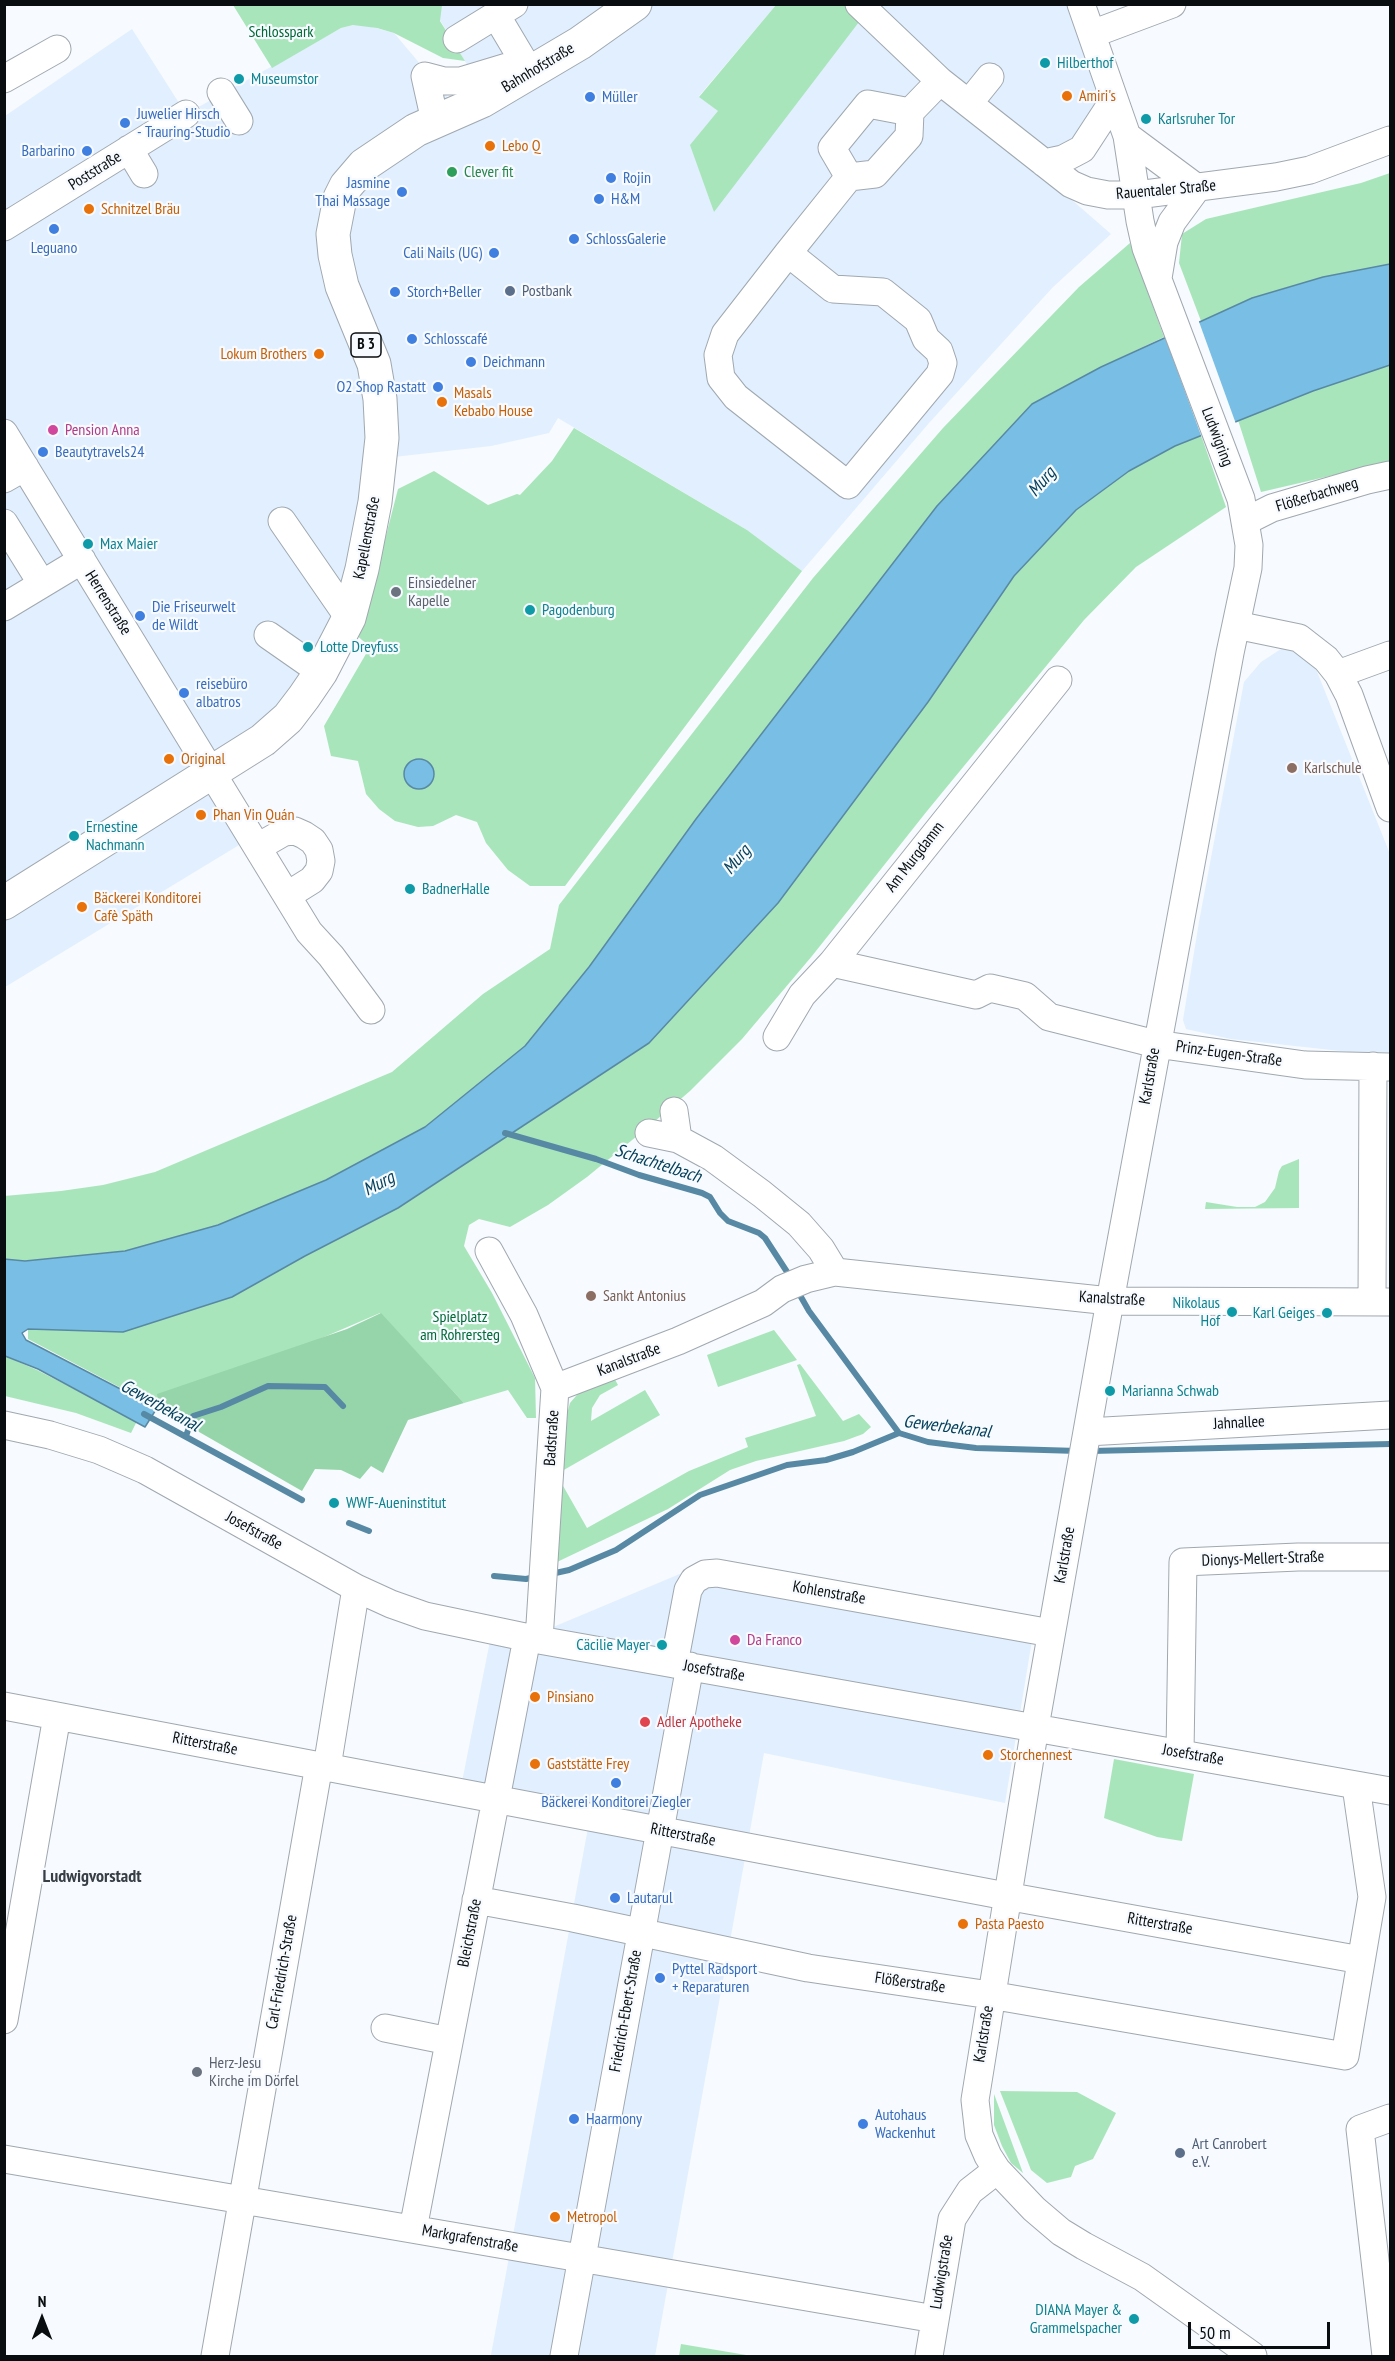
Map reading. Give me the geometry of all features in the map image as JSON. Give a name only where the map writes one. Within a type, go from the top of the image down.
[{"type":"main road","name":"Bahnhofstraße","points":[[335,255],[333,234],[336,214],[340,198],[354,175],[380,154],[435,120],[454,103],[625,4]]},
{"type":"main road","name":"Bahnhofstraße","points":[[435,120],[459,113],[510,86],[580,43],[636,4]]},
{"type":"main road","name":"Kapellenstraße","points":[[4,903],[263,740],[288,717],[321,672],[349,618],[367,547],[380,467],[382,438],[380,399],[374,364],[342,286],[335,255]]},
{"type":"street","name":"Rauentaler Straße","points":[[859,4],[940,81],[1044,164],[1071,184],[1087,191],[1108,195],[1137,195],[1276,177],[1310,170],[1390,140]]},
{"type":"street","name":"Ludwigring","points":[[1081,4],[1127,136],[1140,221],[1155,245],[1158,279],[1243,510],[1249,545],[1248,568],[1236,625]]},
{"type":"street","points":[[1092,34],[1173,4]]},
{"type":"street","points":[[435,120],[425,76],[444,81],[461,81],[529,59],[506,10],[457,39]]},
{"type":"street","points":[[4,79],[57,49]]},
{"type":"street","points":[[969,103],[990,76]]},
{"type":"street","points":[[788,253],[833,289],[883,292],[918,320],[926,339],[939,351],[943,363],[940,374],[848,485],[736,397],[721,378],[718,355],[725,334],[788,253],[849,177],[875,174],[909,136],[910,112],[940,81]]},
{"type":"street","points":[[221,92],[239,122]]},
{"type":"street","points":[[1044,164],[1063,159],[1082,149],[1114,100]]},
{"type":"street","points":[[849,177],[832,148],[868,104],[910,112]]},
{"type":"street","name":"Poststraße","points":[[4,227],[186,114]]},
{"type":"street","points":[[1127,136],[1197,188],[1176,213],[1155,245]]},
{"type":"street","points":[[129,149],[144,174]]},
{"type":"street","name":"Herrenstraße","points":[[4,433],[15,473],[82,560],[213,772]]},
{"type":"street","name":"Flößerbachweg","points":[[1243,510],[1272,508],[1390,475]]},
{"type":"street","points":[[282,521],[349,618]]},
{"type":"street","points":[[4,523],[42,584]]},
{"type":"street","points":[[4,607],[82,560]]},
{"type":"street","points":[[1236,625],[1299,638],[1326,659],[1338,674],[1349,695],[1390,808]]},
{"type":"street","name":"Karlstraße","points":[[1236,625],[1156,1044],[1051,1633],[1006,1896],[975,2100],[979,2135],[988,2156],[997,2170],[1026,2201],[1061,2232],[1142,2277],[1253,2356]]},
{"type":"street","points":[[268,635],[321,672]]},
{"type":"street","points":[[1338,674],[1390,655]]},
{"type":"street","name":"Am Murgdamm","points":[[777,1036],[802,995],[832,963],[1058,680]]},
{"type":"street","points":[[213,772],[288,896],[371,1010]]},
{"type":"street","points":[[258,847],[284,832],[295,831],[313,841],[319,850],[321,861],[319,871],[312,880],[288,896]]},
{"type":"street","name":"Prinz-Eugen-Straße","points":[[832,963],[976,995],[990,988],[1025,996],[1049,1017],[1156,1044],[1305,1065],[1382,1067]]},
{"type":"street","points":[[1382,1067],[1382,1302]]},
{"type":"street","points":[[674,1111],[678,1139]]},
{"type":"street","points":[[649,1133],[678,1139],[713,1158],[762,1194],[790,1217],[821,1249],[835,1272]]},
{"type":"street","name":"Badstraße","points":[[489,1251],[524,1315],[555,1388],[542,1590],[533,1639]]},
{"type":"street","name":"Kanalstraße","points":[[555,1388],[678,1341],[763,1303],[794,1284],[835,1272],[1110,1300],[1382,1302]]},
{"type":"street","name":"Jahnallee","points":[[1087,1432],[1390,1415]]},
{"type":"street","name":"Josefstraße","points":[[4,1425],[99,1449],[145,1470],[356,1588],[391,1604],[426,1616],[533,1639],[1035,1726],[1390,1791]]},
{"type":"street","name":"Dionys-Mellert-Straße","points":[[1180,1753],[1183,1562],[1298,1557],[1390,1557]]},
{"type":"street","name":"Kohlenstraße","points":[[682,1665],[688,1590],[694,1580],[705,1574],[717,1573],[1051,1633]]},
{"type":"street","name":"Carl-Friedrich-Straße","points":[[215,2356],[356,1588]]},
{"type":"street","name":"Bleichstraße","points":[[413,2229],[496,1799],[533,1639]]},
{"type":"street","name":"Friedrich-Ebert-Straße","points":[[564,2356],[660,1830],[682,1665]]},
{"type":"street","name":"Ritterstraße","points":[[4,1706],[1006,1896],[1361,1960]]},
{"type":"street","points":[[4,2019],[11,1941],[57,1716]]},
{"type":"street","points":[[1356,1786],[1372,1897],[1361,1960]]},
{"type":"street","name":"Flößerstraße","points":[[476,1900],[573,1918],[808,1968],[990,1995],[1345,2056],[1361,1960]]},
{"type":"street","points":[[384,2028],[449,2041]]},
{"type":"street","points":[[1386,2356],[1360,2129],[1390,2118]]},
{"type":"street","name":"Markgrafenstraße","points":[[4,2159],[935,2319]]},
{"type":"street","name":"Ludwigstraße","points":[[929,2356],[952,2219],[970,2191],[997,2170]]},
{"type":"shaded area","points":[[431,5],[776,5],[699,96],[718,111],[847,5],[1096,5],[1092,34],[1108,80],[1076,148],[1028,149],[881,34],[1111,234],[1053,287],[929,423],[802,571],[747,530],[558,418],[549,433],[491,446],[367,460],[347,582],[336,611],[311,658],[269,719],[195,765],[244,842],[5,987],[5,116],[132,29],[186,114],[341,28],[353,25],[365,25],[394,33],[453,103],[480,86]]},
{"type":"shaded area","name":"Karlschule","points":[[1281,649],[1297,650],[1312,659],[1390,854],[1390,1052],[1350,1052],[1231,1039],[1186,1029],[1183,1020],[1244,682],[1261,662]]},
{"type":"shaded area","points":[[706,1563],[1035,1622],[1005,1803],[764,1753],[655,2356],[491,2355],[590,1817],[460,1792],[492,1631],[527,1638]]},
{"type":"green space","name":"Schlosspark","points":[[233,5],[442,5],[440,21],[465,61],[443,58],[394,33],[353,25],[341,28],[272,68]]},
{"type":"green space","points":[[776,5],[847,5],[862,18],[714,212],[690,145],[718,111],[699,97]]},
{"type":"green space","points":[[1390,173],[1390,264],[1323,277],[1252,298],[1201,321],[1179,263],[1182,234],[1206,219],[1361,183]]},
{"type":"green space","points":[[1130,243],[1164,337],[1101,367],[1033,404],[937,506],[696,819],[589,967],[525,1046],[425,1127],[326,1180],[218,1225],[125,1251],[25,1261],[5,1259],[4,1196],[103,1185],[155,1172],[392,1072],[483,994],[550,949],[559,905],[813,578],[943,428],[1079,287]]},
{"type":"green space","points":[[1390,365],[1390,462],[1261,492],[1238,420]]},
{"type":"green space","points":[[574,428],[747,530],[802,571],[565,886],[530,886],[508,870],[486,843],[477,822],[456,815],[433,826],[418,827],[395,821],[379,809],[366,794],[358,761],[331,756],[324,726],[370,647],[354,633],[380,559],[398,489],[434,471],[488,505],[517,494],[520,495],[552,461]]},
{"type":"green space","name":"Spielplatz am Rohrersteg","points":[[1201,435],[1226,507],[1136,567],[1084,620],[742,1039],[690,1091],[648,1127],[587,1177],[548,1205],[510,1227],[479,1219],[469,1225],[464,1246],[492,1293],[535,1378],[536,1418],[527,1418],[508,1390],[464,1403],[380,1313],[159,1408],[28,1339],[28,1329],[123,1332],[232,1297],[398,1208],[649,1043],[778,903],[928,702],[1014,575],[1076,510],[1129,471]]},
{"type":"green space","points":[[1299,1159],[1299,1208],[1205,1209],[1206,1202],[1237,1207],[1255,1207],[1265,1202],[1275,1188],[1282,1166]]},
{"type":"green space","points":[[381,1313],[464,1403],[408,1420],[383,1473],[371,1466],[360,1479],[341,1470],[315,1469],[302,1491],[159,1409],[157,1394],[347,1329]]},
{"type":"green space","points":[[774,1330],[797,1360],[718,1387],[707,1355]]},
{"type":"green space","points":[[5,1356],[137,1421],[131,1433],[76,1413],[5,1396]]},
{"type":"green space","points":[[800,1364],[843,1421],[859,1414],[871,1427],[863,1434],[844,1441],[756,1461],[730,1470],[668,1509],[557,1562],[562,1484],[587,1528],[689,1471],[748,1447],[745,1438],[816,1416],[797,1365]]},
{"type":"green space","points":[[613,1376],[618,1385],[600,1395],[592,1408],[591,1421],[645,1390],[660,1415],[562,1471],[565,1421],[570,1403],[582,1389]]},
{"type":"green space","points":[[1114,1759],[1194,1774],[1182,1841],[1157,1837],[1104,1818]]},
{"type":"green space","points":[[1000,2091],[1077,2092],[1116,2113],[1093,2159],[1075,2166],[1071,2177],[1047,2183],[1031,2170]]},
{"type":"green space","points":[[994,2094],[1023,2173],[1011,2163],[994,2125]]},
{"type":"green space","points":[[681,2344],[752,2356],[679,2356]]},
{"type":"water","name":"Murg","points":[[1390,264],[1390,365],[1313,391],[1175,446],[1129,471],[1076,510],[1014,576],[928,702],[778,903],[649,1043],[398,1208],[232,1297],[123,1332],[28,1329],[22,1333],[26,1340],[157,1408],[145,1427],[38,1369],[5,1356],[4,1259],[25,1261],[125,1251],[218,1225],[326,1180],[425,1127],[525,1046],[589,967],[696,819],[937,506],[1032,404],[1101,367],[1252,298],[1323,277]]},
{"type":"water","points":[[419,759],[425,760],[433,768],[433,780],[425,788],[419,789],[413,788],[405,780],[404,774],[405,768],[413,760]]},
{"type":"pier","points":[[1198,319],[1236,424],[1202,438],[1164,334]]},
{"type":"waterway","name":"Schachtelbach","points":[[505,1133],[596,1159],[710,1197],[728,1221],[759,1233],[765,1238],[791,1278]]},
{"type":"waterway","name":"Schachtelbach","points":[[797,1290],[809,1311],[899,1433]]},
{"type":"waterway","points":[[186,1436],[193,1416],[221,1407],[268,1386],[325,1387],[343,1406]]},
{"type":"waterway","name":"Gewerbekanal","points":[[144,1414],[302,1500]]},
{"type":"waterway","name":"Gewerbekanal","points":[[551,1574],[569,1570],[616,1550],[700,1495],[787,1465],[826,1460],[853,1452],[899,1433],[928,1442],[976,1448],[1078,1451]]},
{"type":"waterway","name":"Gewerbekanal","points":[[1091,1451],[1390,1444]]},
{"type":"waterway","name":"Gewerbekanal","points":[[349,1523],[369,1531]]},
{"type":"waterway","name":"Gewerbekanal","points":[[494,1576],[526,1579],[535,1577]]},
{"type":"place","name":"Hilberthof","points":[[1045,63]]},
{"type":"place","name":"Museumstor","points":[[239,79]]},
{"type":"place","name":"Amiri's","points":[[1067,96]]},
{"type":"place","name":"Müller","points":[[590,97]]},
{"type":"place","name":"Karlsruher Tor","points":[[1146,119]]},
{"type":"place","name":"Juwelier Hirsch - Trauring-Studio","points":[[125,123]]},
{"type":"place","name":"Lebo Q","points":[[490,146]]},
{"type":"place","name":"Barbarino","points":[[87,151]]},
{"type":"place","name":"Clever fit","points":[[452,172]]},
{"type":"place","name":"Rojin","points":[[611,178]]},
{"type":"place","name":"Jasmine Thai Massage","points":[[402,192]]},
{"type":"place","name":"H&M","points":[[599,199]]},
{"type":"place","name":"Schnitzel Bräu","points":[[89,209]]},
{"type":"place","name":"Leguano","points":[[54,229]]},
{"type":"place","name":"SchlossGalerie","points":[[574,239]]},
{"type":"place","name":"Cali Nails (UG)","points":[[494,253]]},
{"type":"place","name":"Postbank","points":[[510,291]]},
{"type":"place","name":"Storch+Beller","points":[[395,292]]},
{"type":"place","name":"Schlosscafé","points":[[412,339]]},
{"type":"place","name":"Lokum Brothers","points":[[319,354]]},
{"type":"place","name":"Deichmann","points":[[471,362]]},
{"type":"place","name":"O2 Shop Rastatt","points":[[438,387]]},
{"type":"place","name":"Masals Kebabo House","points":[[442,402]]},
{"type":"place","name":"Pension Anna","points":[[53,430]]},
{"type":"place","name":"Beautytravels24","points":[[43,452]]},
{"type":"place","name":"Max Maier","points":[[88,544]]},
{"type":"place","name":"Einsiedelner Kapelle","points":[[396,592]]},
{"type":"place","name":"Pagodenburg","points":[[530,610]]},
{"type":"place","name":"Die Friseurwelt de Wildt","points":[[140,616]]},
{"type":"place","name":"Lotte Dreyfuss","points":[[308,647]]},
{"type":"place","name":"reisebüro albatros","points":[[184,693]]},
{"type":"place","name":"Original","points":[[169,759]]},
{"type":"place","name":"Karlschule","points":[[1292,768]]},
{"type":"place","name":"Phan Vin Quán","points":[[201,815]]},
{"type":"place","name":"Ernestine Nachmann","points":[[74,836]]},
{"type":"place","name":"BadnerHalle","points":[[410,889]]},
{"type":"place","name":"Bäckerei Konditorei Cafè Späth","points":[[82,907]]},
{"type":"place","name":"Sankt Antonius","points":[[591,1296]]},
{"type":"place","name":"Nikolaus Hof","points":[[1232,1312]]},
{"type":"place","name":"Karl Geiges","points":[[1327,1313]]},
{"type":"place","name":"Marianna Schwab","points":[[1110,1391]]},
{"type":"place","name":"WWF-Aueninstitut","points":[[334,1503]]},
{"type":"place","name":"Da Franco","points":[[735,1640]]},
{"type":"place","name":"Cäcilie Mayer","points":[[662,1645]]},
{"type":"place","name":"Pinsiano","points":[[535,1697]]},
{"type":"place","name":"Adler Apotheke","points":[[645,1722]]},
{"type":"place","name":"Storchennest","points":[[988,1755]]},
{"type":"place","name":"Gaststätte Frey","points":[[535,1764]]},
{"type":"place","name":"Bäckerei Konditorei Ziegler","points":[[616,1783]]},
{"type":"place","name":"Lautarul","points":[[615,1898]]},
{"type":"place","name":"Pasta Paesto","points":[[963,1924]]},
{"type":"place","name":"Pyttel Radsport + Reparaturen","points":[[660,1978]]},
{"type":"place","name":"Herz-Jesu Kirche im Dörfel","points":[[197,2072]]},
{"type":"place","name":"Haarmony","points":[[574,2119]]},
{"type":"place","name":"Autohaus Wackenhut","points":[[863,2124]]},
{"type":"place","name":"Art Canrobert e.V.","points":[[1180,2153]]},
{"type":"place","name":"Metropol","points":[[555,2217]]},
{"type":"place","name":"DIANA Mayer & Grammelspacher","points":[[1134,2319]]},
{"type":"district","name":"Ludwigvorstadt","points":[[92,1877]]}]
